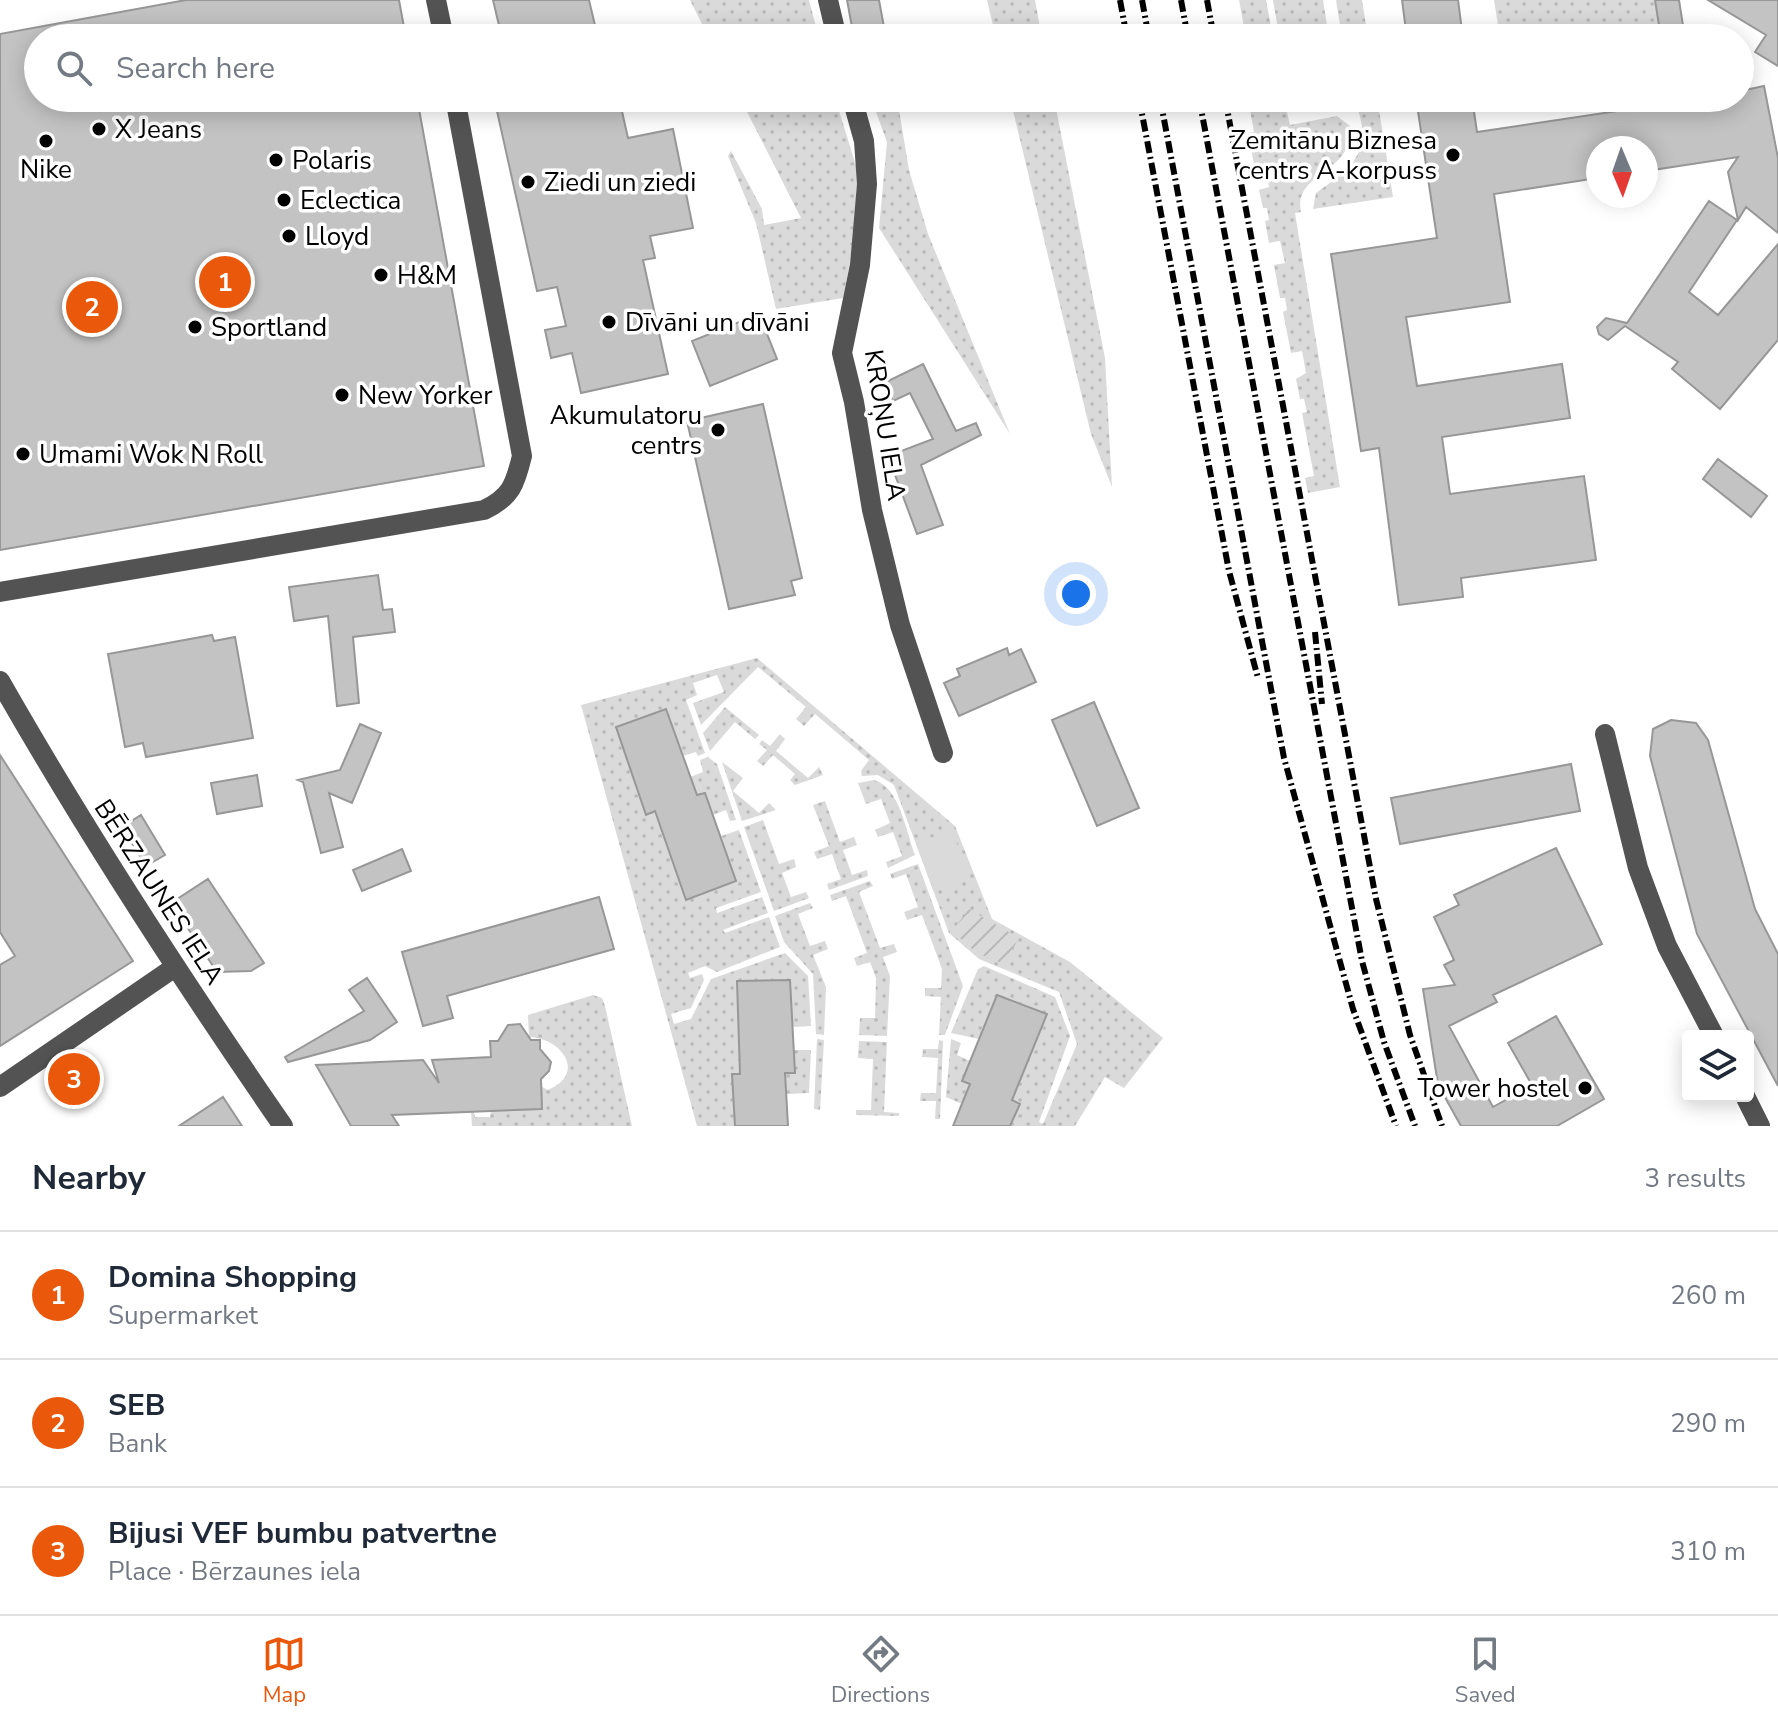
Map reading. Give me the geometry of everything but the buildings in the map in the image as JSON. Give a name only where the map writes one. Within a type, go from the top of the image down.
[{"type":"street","points":[[436,0],[441,24]]},
{"type":"street","points":[[828,0],[834,24]]},
{"type":"street","points":[[0,592],[484,510],[504,500],[517,478],[522,456],[458,112]]},
{"type":"street","name":"KROŅU IELA","points":[[856,112],[864,141],[867,184],[860,265],[842,353],[854,402],[872,510],[896,611],[943,753]]},
{"type":"street","name":"BĒRZAUNES IELA","points":[[0,681],[68,800],[175,967],[283,1126]]},
{"type":"street","points":[[1605,734],[1638,868],[1667,946],[1711,1030]]},
{"type":"street","points":[[0,1087],[175,967]]},
{"type":"street","points":[[1748,1102],[1760,1126]]},
{"type":"shaded area","points":[[690,0],[809,0],[815,24],[702,24]]},
{"type":"shaded area","points":[[987,0],[1035,0],[1039,24],[993,24]]},
{"type":"shaded area","points":[[1239,0],[1266,0],[1270,24],[1243,24]]},
{"type":"shaded area","points":[[1273,0],[1323,0],[1327,24],[1277,24]]},
{"type":"shaded area","points":[[1336,0],[1362,0],[1366,24],[1340,24]]},
{"type":"shaded area","points":[[1494,0],[1655,0],[1659,24],[1498,24]]},
{"type":"shaded area","points":[[747,112],[839,112],[858,172],[852,253],[843,298],[776,309],[756,223],[728,156],[731,151],[762,209],[764,225],[801,218]]},
{"type":"shaded area","points":[[876,112],[899,112],[909,170],[928,234],[1010,434],[879,228],[887,142]]},
{"type":"shaded area","points":[[1013,112],[1057,112],[1105,358],[1112,487],[1091,434]]},
{"type":"shaded area","points":[[1250,112],[1287,112],[1290,125],[1337,116],[1350,126],[1349,142],[1343,154],[1306,188],[1301,199],[1301,212],[1295,213],[1340,487],[1308,493],[1305,478],[1314,476],[1302,413],[1307,412],[1304,399],[1300,399],[1296,379],[1306,373],[1302,351],[1291,353],[1283,312],[1287,310],[1285,298],[1280,298],[1274,265],[1285,263],[1280,241],[1269,243],[1265,221],[1269,220],[1267,208],[1263,208],[1259,190],[1269,187],[1266,168],[1255,169],[1248,133],[1254,132]]},
{"type":"shaded area","points":[[1359,112],[1379,112],[1393,197],[1313,209],[1316,193],[1342,173],[1358,154],[1362,143]]},
{"type":"shaded area","points":[[757,658],[955,826],[992,919],[1070,962],[1163,1038],[1124,1088],[1105,1077],[1075,1126],[1010,1126],[1020,1104],[1012,1100],[1046,1014],[998,995],[979,1039],[951,1033],[978,969],[984,966],[1055,997],[1070,1036],[1039,1122],[1043,1124],[1077,1044],[1059,992],[979,959],[949,933],[894,785],[878,775],[862,776],[861,771],[869,760],[815,714],[804,726],[796,719],[806,707],[758,667],[701,725],[693,703],[724,692],[717,675],[693,683],[697,695],[686,700],[705,753],[683,756],[666,709],[616,728],[646,814],[655,811],[736,881],[721,836],[739,830],[761,892],[716,908],[717,913],[762,897],[768,913],[723,930],[725,933],[769,917],[780,947],[717,972],[705,966],[688,973],[690,978],[702,974],[704,980],[691,1008],[671,1014],[674,1024],[691,1019],[711,979],[785,953],[808,976],[811,1026],[792,1027],[790,980],[737,981],[740,1074],[732,1074],[735,1126],[697,1126],[581,705]]},
{"type":"shaded area","points":[[725,707],[759,735],[755,739],[735,722],[710,751],[703,733]]},
{"type":"shaded area","points":[[780,734],[785,739],[776,751],[808,778],[819,767],[823,775],[795,785],[790,780],[795,774],[773,755],[763,766],[757,761],[767,750],[759,744],[762,740],[770,746]]},
{"type":"shaded area","points":[[708,757],[717,764],[736,820],[730,821],[726,810],[713,815],[705,793],[697,795],[690,777],[703,772],[700,760]]},
{"type":"shaded area","points":[[722,762],[743,778],[733,791],[759,813],[769,803],[776,810],[742,821]]},
{"type":"shaded area","points":[[874,780],[883,784],[896,801],[915,855],[888,868],[886,862],[902,856],[893,832],[878,837],[875,830],[890,823],[881,799],[866,804],[858,783]]},
{"type":"shaded area","points":[[825,801],[840,842],[854,837],[857,845],[843,850],[852,875],[867,870],[868,876],[829,890],[827,884],[841,879],[832,854],[817,859],[814,852],[829,846],[813,805]]},
{"type":"shaded area","points":[[763,820],[779,864],[794,859],[796,867],[782,873],[791,897],[806,892],[809,898],[774,911],[744,827]]},
{"type":"shaded area","points":[[952,830],[970,879],[934,892],[916,843]]},
{"type":"shaded area","points":[[918,864],[963,986],[945,1035],[939,1035],[941,997],[925,996],[925,988],[941,988],[942,969],[922,915],[907,920],[904,912],[918,907],[906,874],[892,879],[890,874]]},
{"type":"shaded area","points":[[870,881],[873,886],[859,892],[880,948],[894,944],[897,952],[883,957],[890,976],[887,1036],[859,1035],[860,1018],[875,1018],[876,978],[870,962],[857,966],[854,958],[867,953],[846,896],[832,901],[830,895]]},
{"type":"shaded area","points":[[810,903],[813,908],[798,914],[810,946],[825,941],[828,949],[813,955],[826,987],[824,1035],[816,1034],[813,974],[784,942],[775,916]]},
{"type":"shaded area","points":[[969,909],[1019,938],[1004,964],[977,953],[952,931]]},
{"type":"shaded area","points":[[593,995],[602,998],[605,1006],[632,1126],[472,1126],[471,1112],[475,1117],[490,1117],[491,1111],[542,1109],[542,1087],[548,1090],[560,1083],[568,1066],[566,1058],[551,1043],[529,1037],[528,1015]]},
{"type":"shaded area","points":[[817,1039],[824,1040],[820,1110],[814,1109]]},
{"type":"shaded area","points":[[951,1039],[961,1043],[957,1055],[970,1061],[962,1080],[970,1084],[962,1104],[946,1097]]},
{"type":"shaded area","points":[[939,1040],[943,1041],[940,1119],[935,1119],[936,1101],[920,1101],[921,1093],[936,1093],[938,1058],[922,1057],[923,1049],[938,1049]]},
{"type":"shaded area","points":[[859,1041],[887,1042],[884,1112],[899,1113],[899,1116],[856,1115],[856,1110],[871,1110],[873,1059],[858,1058]]},
{"type":"shaded area","points":[[793,1050],[811,1050],[809,1093],[786,1094],[785,1073]]},
{"type":"railway","points":[[1120,0],[1124,24]]},
{"type":"railway","points":[[1142,0],[1146,24]]},
{"type":"railway","points":[[1181,0],[1185,24]]},
{"type":"railway","points":[[1207,0],[1211,24]]},
{"type":"railway","points":[[1142,112],[1229,571],[1258,678]]},
{"type":"railway","points":[[1163,112],[1284,758],[1353,1009],[1396,1126]]},
{"type":"railway","points":[[1202,112],[1362,961],[1384,1042],[1415,1126]]},
{"type":"railway","points":[[1228,112],[1376,899],[1410,1035],[1442,1126]]},
{"type":"railway","points":[[1315,632],[1322,704]]},
{"type":"place","name":"X Jeans","points":[[99,129]]},
{"type":"place","name":"Nike","points":[[46,141]]},
{"type":"place","name":"Zemitānu Biznesa centrs A-korpuss","points":[[1453,155]]},
{"type":"place","name":"Polaris","points":[[276,160]]},
{"type":"place","name":"Ziedi un ziedi","points":[[528,182]]},
{"type":"place","name":"Eclectica","points":[[284,200]]},
{"type":"place","name":"Lloyd","points":[[289,236]]},
{"type":"place","name":"H&M","points":[[381,275]]},
{"type":"place","name":"Domina Shopping","points":[[225,282]]},
{"type":"place","name":"SEB","points":[[92,307]]},
{"type":"place","name":"Dīvāni un dīvāni","points":[[609,322]]},
{"type":"place","name":"Sportland","points":[[195,327]]},
{"type":"place","name":"New Yorker","points":[[342,395]]},
{"type":"place","name":"Akumulatoru centrs","points":[[718,430]]},
{"type":"place","name":"Umami Wok N Roll","points":[[23,454]]},
{"type":"place","name":"Bijusi VEF bumbu patvertne","points":[[74,1079]]},
{"type":"place","name":"Tower hostel","points":[[1585,1088]]}]
